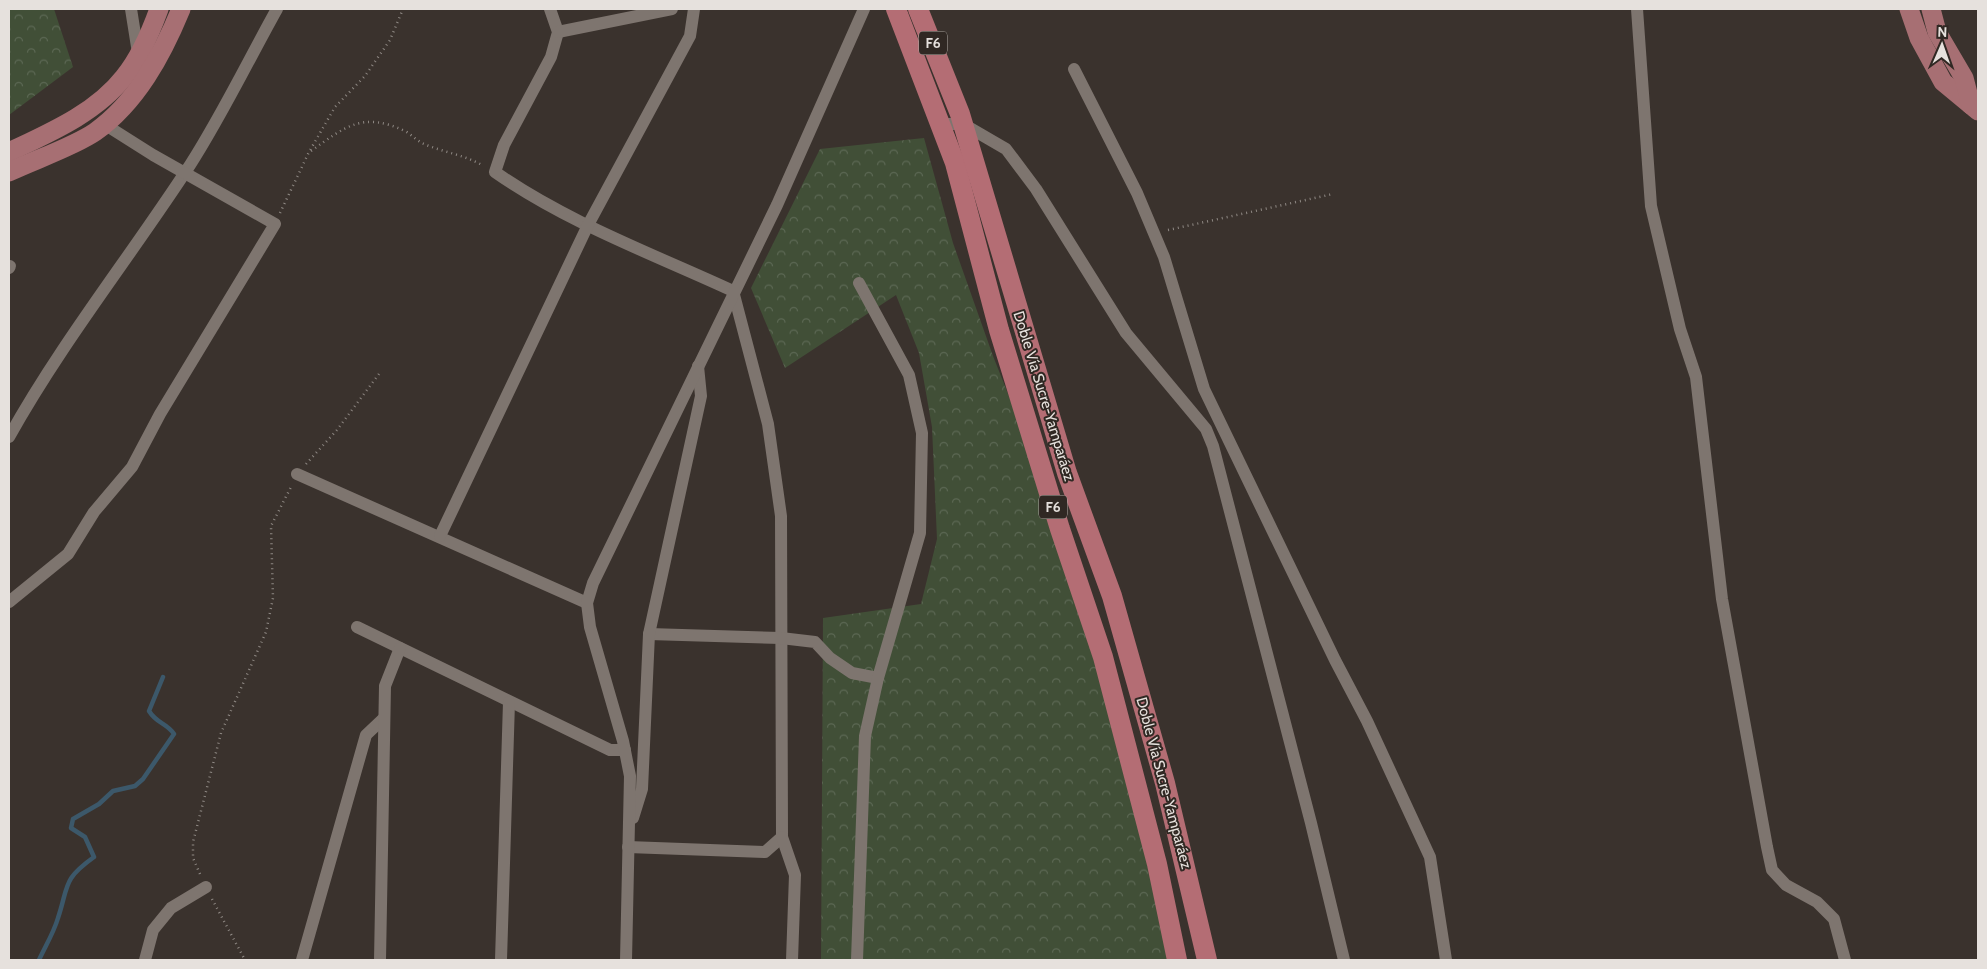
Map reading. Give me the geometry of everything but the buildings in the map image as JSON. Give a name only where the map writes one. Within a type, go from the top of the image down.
[{"type":"highway","name":"Doble Vía Sucre-Yamparáez","points":[[896,9],[955,163],[1001,339],[1060,529],[1103,657],[1158,864],[1177,960]]},
{"type":"highway","name":"Doble Vía Sucre-Yamparáez","points":[[918,9],[963,124],[1021,324],[1067,473],[1112,596],[1134,670],[1189,879],[1207,960]]},
{"type":"main road","points":[[9,152],[55,131],[100,101],[125,77],[159,9]]},
{"type":"main road","points":[[9,172],[95,132],[104,124],[148,78],[181,9]]},
{"type":"main road","points":[[1909,9],[1918,38],[1942,82],[1975,108]]},
{"type":"main road","points":[[1931,9],[1937,32],[1964,78],[1975,108]]},
{"type":"street","points":[[131,9],[138,53],[156,62]]},
{"type":"street","points":[[9,437],[33,393],[80,322],[185,172],[277,9]]},
{"type":"street","points":[[550,9],[558,32],[551,57],[504,145],[495,172],[526,194],[733,291]]},
{"type":"street","points":[[558,32],[672,9]]},
{"type":"street","points":[[440,536],[588,224],[690,36],[694,9]]},
{"type":"street","points":[[626,960],[630,776],[625,750],[590,627],[587,602],[593,583],[776,205],[864,9]]},
{"type":"street","points":[[1637,9],[1651,206],[1680,329],[1696,377],[1722,599],[1772,870],[1786,885],[1817,902],[1834,919],[1844,960]]},
{"type":"street","points":[[1074,69],[1137,193],[1164,257],[1204,389],[1335,660],[1367,721],[1430,857],[1446,960]]},
{"type":"street","points":[[9,602],[68,554],[94,512],[132,467],[160,414],[275,224],[153,155],[104,124]]},
{"type":"street","points":[[940,124],[963,124],[1006,148],[1036,189],[1126,333],[1206,429],[1214,446],[1311,823],[1344,960]]},
{"type":"street","points":[[858,960],[865,736],[878,678],[920,533],[922,433],[909,375],[859,283]]},
{"type":"street","points":[[733,291],[768,424],[781,516],[782,837],[795,876],[792,960]]},
{"type":"street","points":[[628,841],[642,790],[649,634],[701,396],[698,366]]},
{"type":"street","points":[[1206,429],[1222,426]]},
{"type":"street","points":[[297,474],[587,602]]},
{"type":"street","points":[[357,627],[610,750],[625,750]]},
{"type":"street","points":[[649,634],[781,638],[815,642],[830,658],[852,673],[878,678]]},
{"type":"street","points":[[380,960],[385,686],[400,648]]},
{"type":"street","points":[[501,960],[509,702]]},
{"type":"street","points":[[302,960],[366,734],[384,718]]},
{"type":"street","points":[[628,841],[765,852],[782,837]]},
{"type":"street","points":[[145,960],[153,930],[171,908],[206,887]]},
{"type":"path","points":[[275,224],[310,152],[335,107],[365,76],[390,40],[403,9]]},
{"type":"path","points":[[310,152],[346,127],[367,122],[384,122],[407,132],[423,144],[470,158],[495,172]]},
{"type":"path","points":[[1154,233],[1334,194]]},
{"type":"path","points":[[245,960],[206,887],[193,858],[193,842],[221,733],[266,632],[273,598],[271,526],[297,474],[337,430],[379,374]]},
{"type":"green space","points":[[9,9],[54,9],[73,67],[9,115]]},
{"type":"green space","points":[[924,138],[953,243],[993,356],[1049,497],[1182,960],[821,960],[823,618],[921,604],[937,539],[932,427],[919,353],[896,295],[785,368],[751,288],[820,149]]},
{"type":"waterway","points":[[39,960],[52,934],[71,878],[94,857],[85,837],[71,828],[73,819],[99,804],[113,791],[135,786],[143,779],[174,734],[155,719],[149,711],[163,677]]}]
